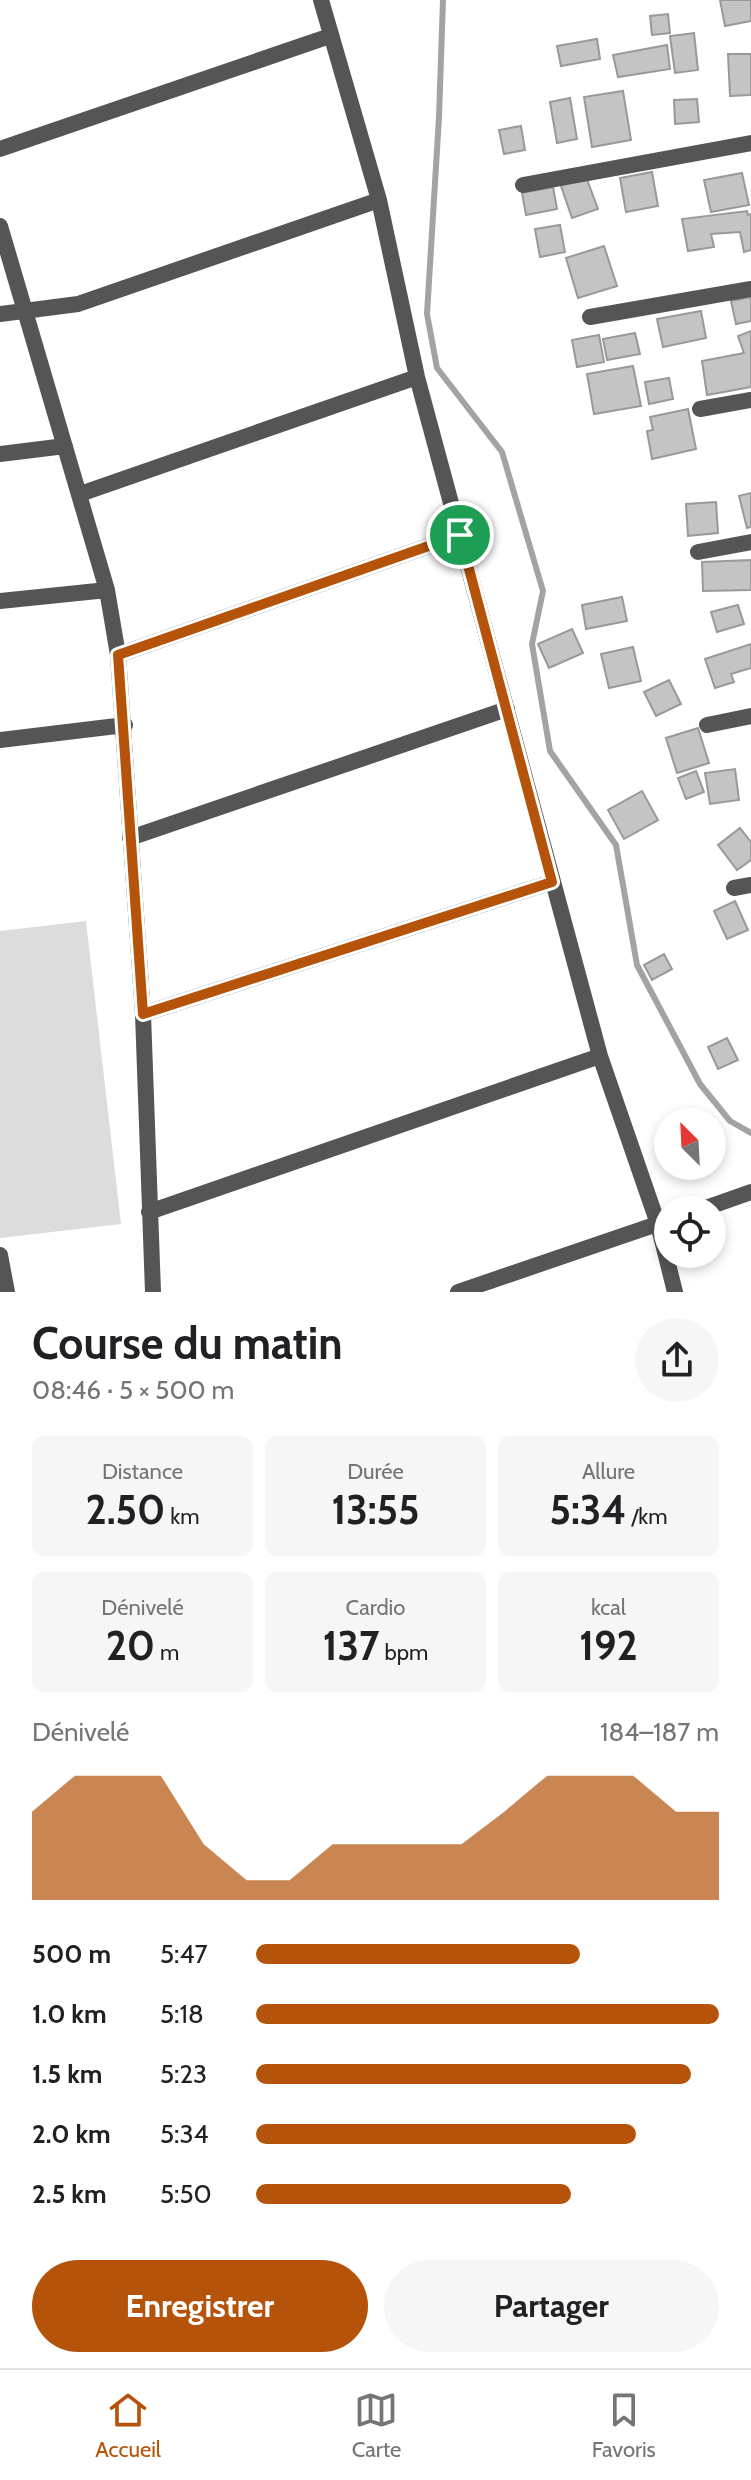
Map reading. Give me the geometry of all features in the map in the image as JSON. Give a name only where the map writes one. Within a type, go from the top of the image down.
[{"type":"street","points":[[321,0],[379,200],[417,377],[600,1056],[654,1199]]},
{"type":"street","points":[[0,149],[330,36]]},
{"type":"street","points":[[523,185],[751,143]]},
{"type":"street","points":[[0,314],[78,304],[379,200]]},
{"type":"street","points":[[0,226],[107,590],[118,655],[143,1014],[153,1292]]},
{"type":"street","points":[[590,317],[751,289]]},
{"type":"street","points":[[80,494],[417,377]]},
{"type":"street","points":[[700,409],[751,400]]},
{"type":"street","points":[[0,454],[65,446]]},
{"type":"street","points":[[118,655],[460,535]]},
{"type":"street","points":[[698,552],[751,542]]},
{"type":"street","points":[[0,601],[107,590]]},
{"type":"street","points":[[130,838],[507,709]]},
{"type":"street","points":[[707,725],[751,716]]},
{"type":"street","points":[[0,740],[125,725]]},
{"type":"street","points":[[143,1014],[552,882]]},
{"type":"street","points":[[734,888],[751,885]]},
{"type":"street","points":[[149,1212],[600,1056]]},
{"type":"street","points":[[726,1201],[751,1192]]},
{"type":"street","points":[[458,1292],[654,1226]]},
{"type":"street","points":[[0,1255],[7,1292]]},
{"type":"street","points":[[671,1268],[675,1292]]},
{"type":"shaded area","points":[[86,921],[121,1224],[0,1238],[0,931]]},
{"type":"building","points":[[720,0],[751,0],[751,21],[725,26]]},
{"type":"building","points":[[668,14],[670,33],[652,35],[650,16]]},
{"type":"building","points":[[694,33],[698,70],[675,73],[670,36]]},
{"type":"building","points":[[597,39],[600,59],[561,66],[557,46]]},
{"type":"building","points":[[667,45],[670,69],[618,77],[613,55]]},
{"type":"building","points":[[728,54],[751,54],[751,95],[730,96]]},
{"type":"building","points":[[623,91],[631,140],[592,147],[584,97]]},
{"type":"building","points":[[570,98],[577,139],[557,143],[550,102]]},
{"type":"building","points":[[697,99],[699,122],[675,124],[674,100]]},
{"type":"building","points":[[521,126],[525,150],[504,154],[499,130]]},
{"type":"building","points":[[652,172],[658,206],[626,212],[620,178]]},
{"type":"building","points":[[742,173],[749,205],[711,212],[704,180]]},
{"type":"building","points":[[585,174],[598,209],[572,218],[560,183]]},
{"type":"building","points":[[553,187],[557,209],[526,215],[522,193]]},
{"type":"building","points":[[747,211],[748,215],[751,214],[751,250],[744,252],[740,232],[711,234],[714,247],[688,251],[682,219]]},
{"type":"building","points":[[560,225],[565,252],[540,257],[535,229]]},
{"type":"building","points":[[604,246],[617,286],[578,298],[566,258]]},
{"type":"building","points":[[751,297],[751,321],[736,324],[731,301]]},
{"type":"building","points":[[701,311],[706,338],[663,347],[657,319]]},
{"type":"building","points":[[751,331],[751,387],[707,395],[702,361],[744,353],[738,336]]},
{"type":"building","points":[[635,333],[640,354],[607,360],[603,339]]},
{"type":"building","points":[[599,335],[604,362],[577,367],[572,340]]},
{"type":"building","points":[[633,366],[641,406],[594,414],[587,374]]},
{"type":"building","points":[[669,378],[673,399],[649,404],[645,382]]},
{"type":"building","points":[[688,409],[696,449],[652,459],[647,431],[653,430],[650,417]]},
{"type":"building","points":[[751,493],[751,527],[747,528],[739,496]]},
{"type":"building","points":[[716,502],[718,533],[688,536],[686,504]]},
{"type":"building","points":[[751,560],[751,590],[703,591],[702,562]]},
{"type":"building","points":[[622,597],[627,621],[586,629],[582,605]]},
{"type":"building","points":[[738,605],[744,624],[717,632],[711,612]]},
{"type":"building","points":[[572,629],[583,653],[549,668],[538,644]]},
{"type":"building","points":[[751,644],[751,668],[731,674],[734,682],[715,688],[705,659]]},
{"type":"building","points":[[633,647],[641,681],[609,688],[601,654]]},
{"type":"building","points":[[669,680],[681,704],[656,716],[644,692]]},
{"type":"building","points":[[698,728],[709,763],[677,773],[666,738]]},
{"type":"building","points":[[735,769],[739,800],[710,804],[705,773]]},
{"type":"building","points":[[696,771],[704,792],[686,799],[678,778]]},
{"type":"building","points":[[642,791],[658,820],[624,839],[608,810]]},
{"type":"building","points":[[740,828],[751,842],[751,860],[737,870],[718,845]]},
{"type":"building","points":[[735,901],[748,930],[727,939],[714,911]]},
{"type":"building","points":[[664,954],[672,969],[652,980],[644,965]]},
{"type":"building","points":[[727,1038],[738,1060],[718,1069],[708,1047]]},
{"type":"waterway","points":[[443,0],[427,314],[437,368],[502,452],[543,591],[532,644],[550,751],[616,845],[637,965],[700,1084],[730,1121],[751,1133]]},
{"type":"route","points":[[460,535],[552,882],[143,1014],[118,655],[460,535]]}]
